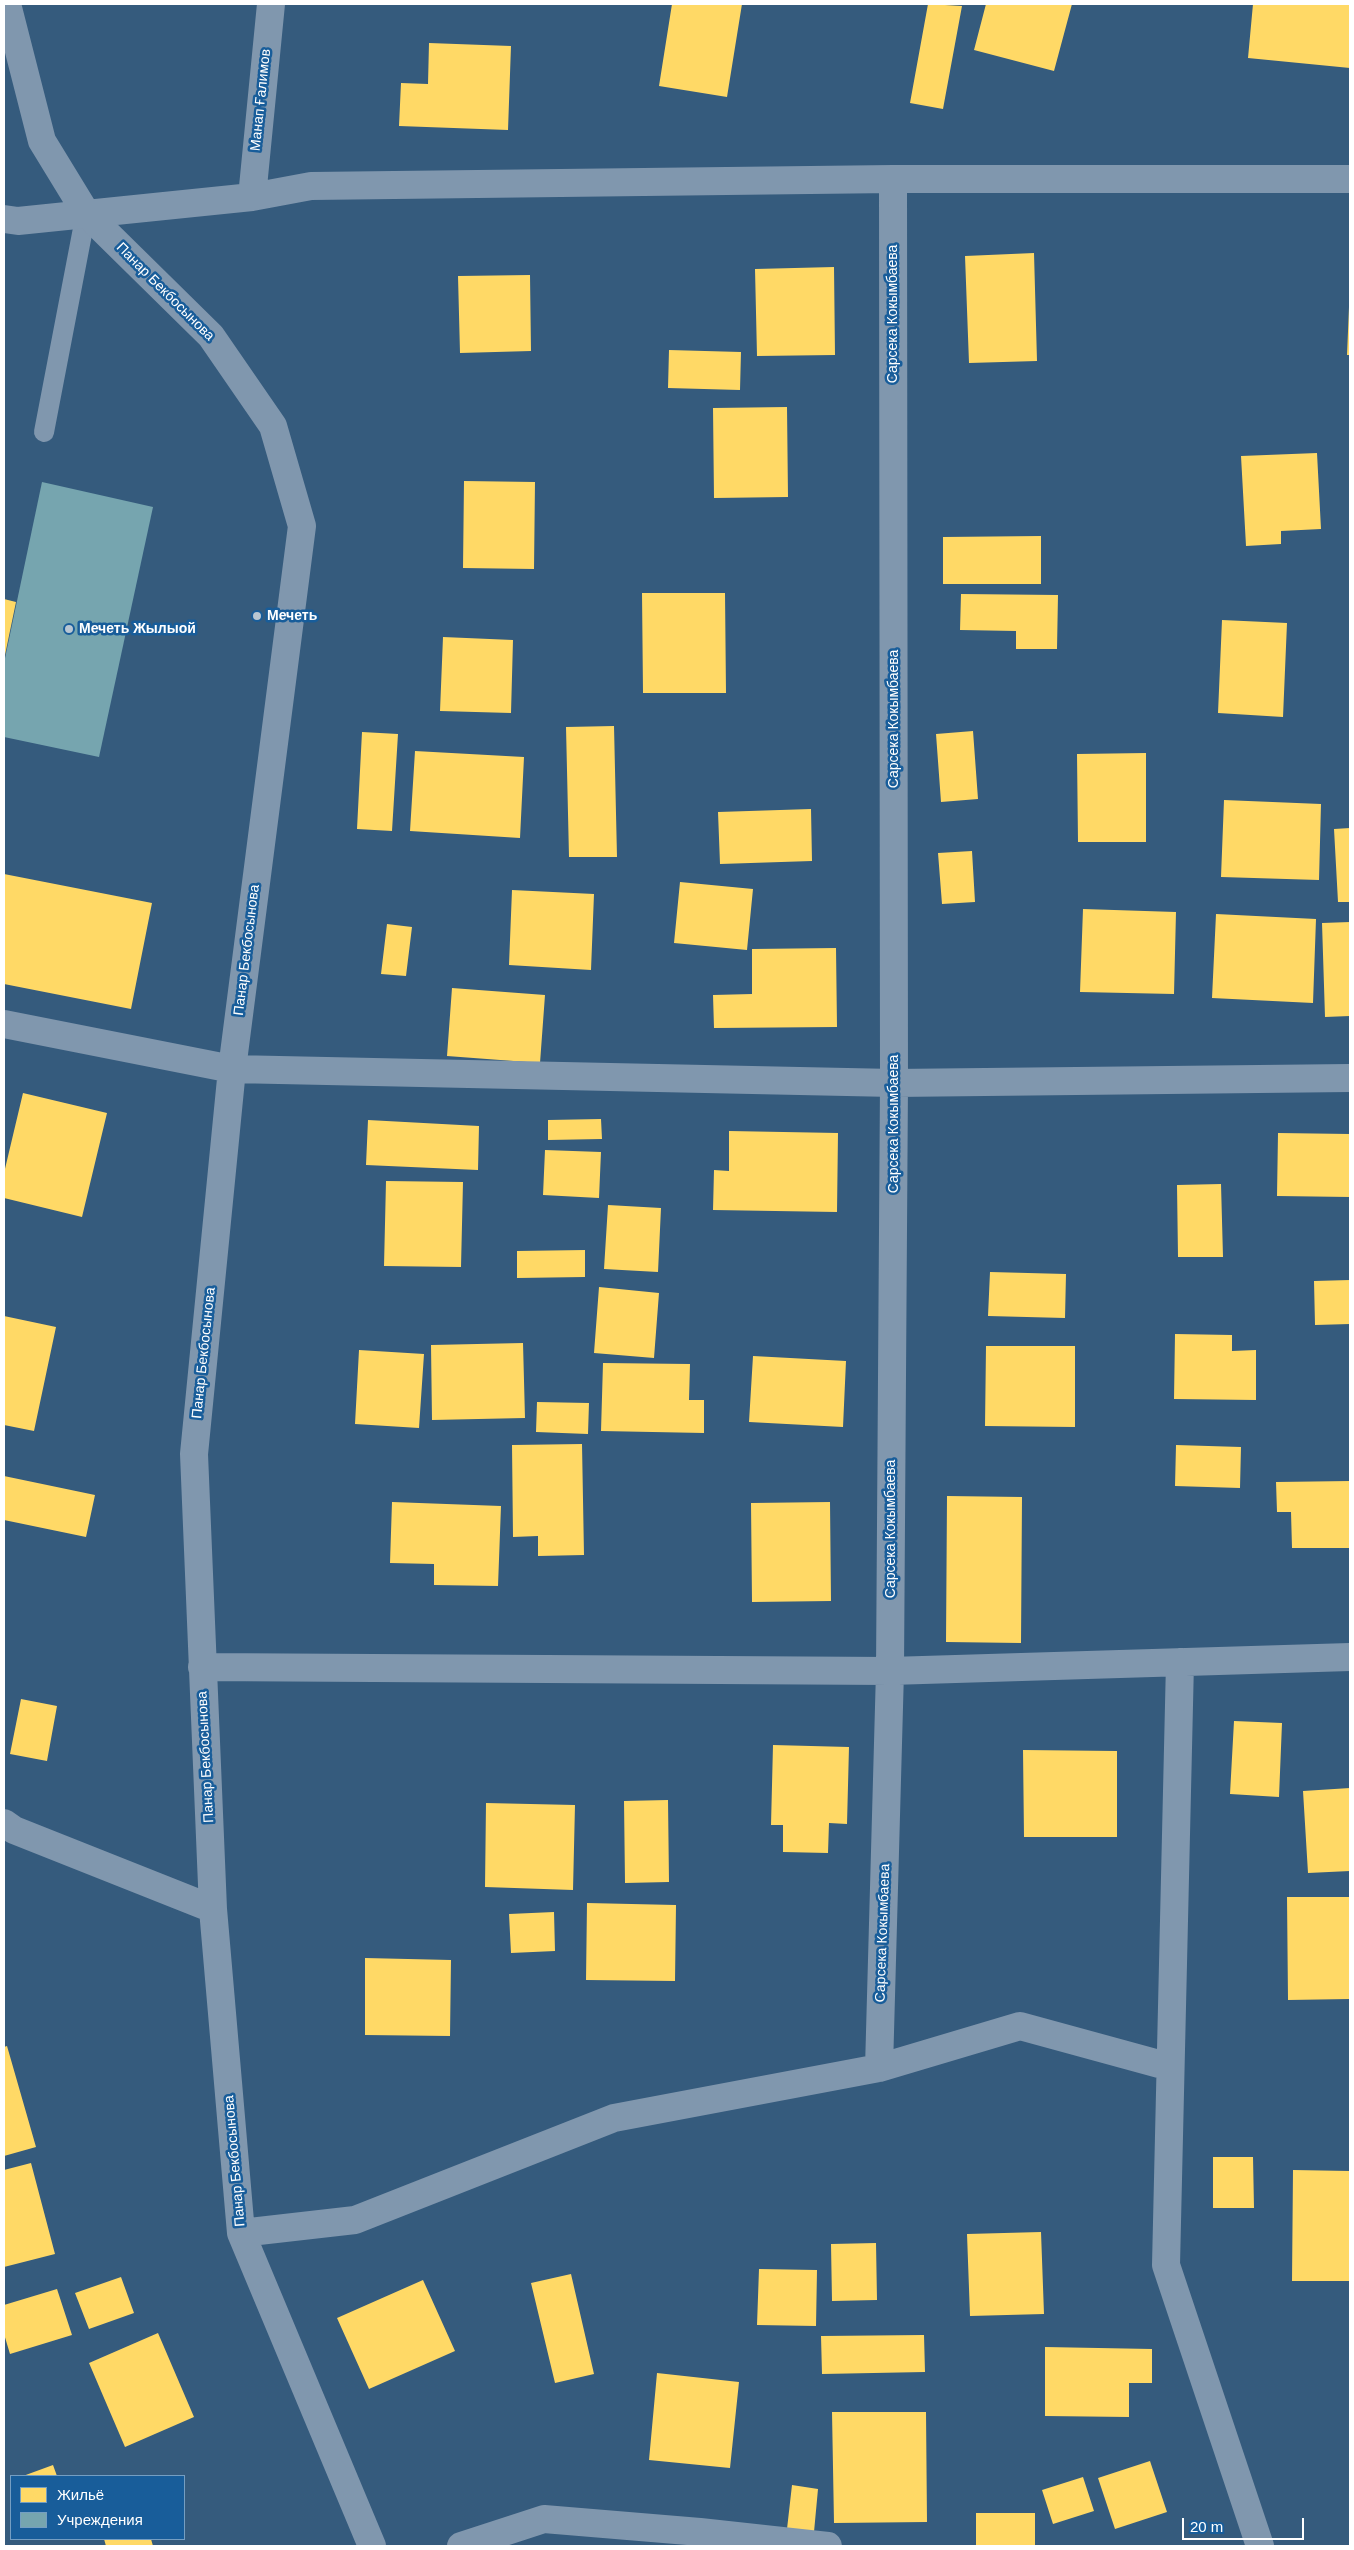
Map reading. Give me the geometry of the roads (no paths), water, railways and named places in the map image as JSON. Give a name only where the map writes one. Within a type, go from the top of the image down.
[{"type":"street","name":"Панар Бекбосынова","points":[[7,4],[42,141],[86,213],[211,336],[273,426],[302,526],[232,1069],[194,1454],[214,1909],[241,2233],[372,2546]]},
{"type":"street","name":"Манап Ғалимов","points":[[252,197],[271,4]]},
{"type":"street","points":[[4,220],[18,221],[252,197],[311,186],[893,179],[1350,179]]},
{"type":"street","name":"Сарсека Кокымбаева","points":[[879,2068],[890,1671],[894,1083],[893,179]]},
{"type":"street","points":[[4,1024],[232,1069],[894,1083],[1350,1078]]},
{"type":"street","points":[[202,1667],[890,1671],[1350,1657]]},
{"type":"street","points":[[1180,1662],[1166,2265],[1260,2546]]},
{"type":"street","points":[[4,1823],[14,1830],[214,1909]]},
{"type":"street","points":[[241,2233],[355,2220],[614,2118],[879,2068],[1020,2026],[1170,2067]]},
{"type":"street","points":[[462,2546],[544,2520],[700,2532],[828,2546]]},
{"type":"lane","points":[[44,432],[86,213]]},
{"type":"place","name":"Мечеть","points":[[257,616]]},
{"type":"place","name":"Мечеть Жылыой","points":[[69,629]]}]
